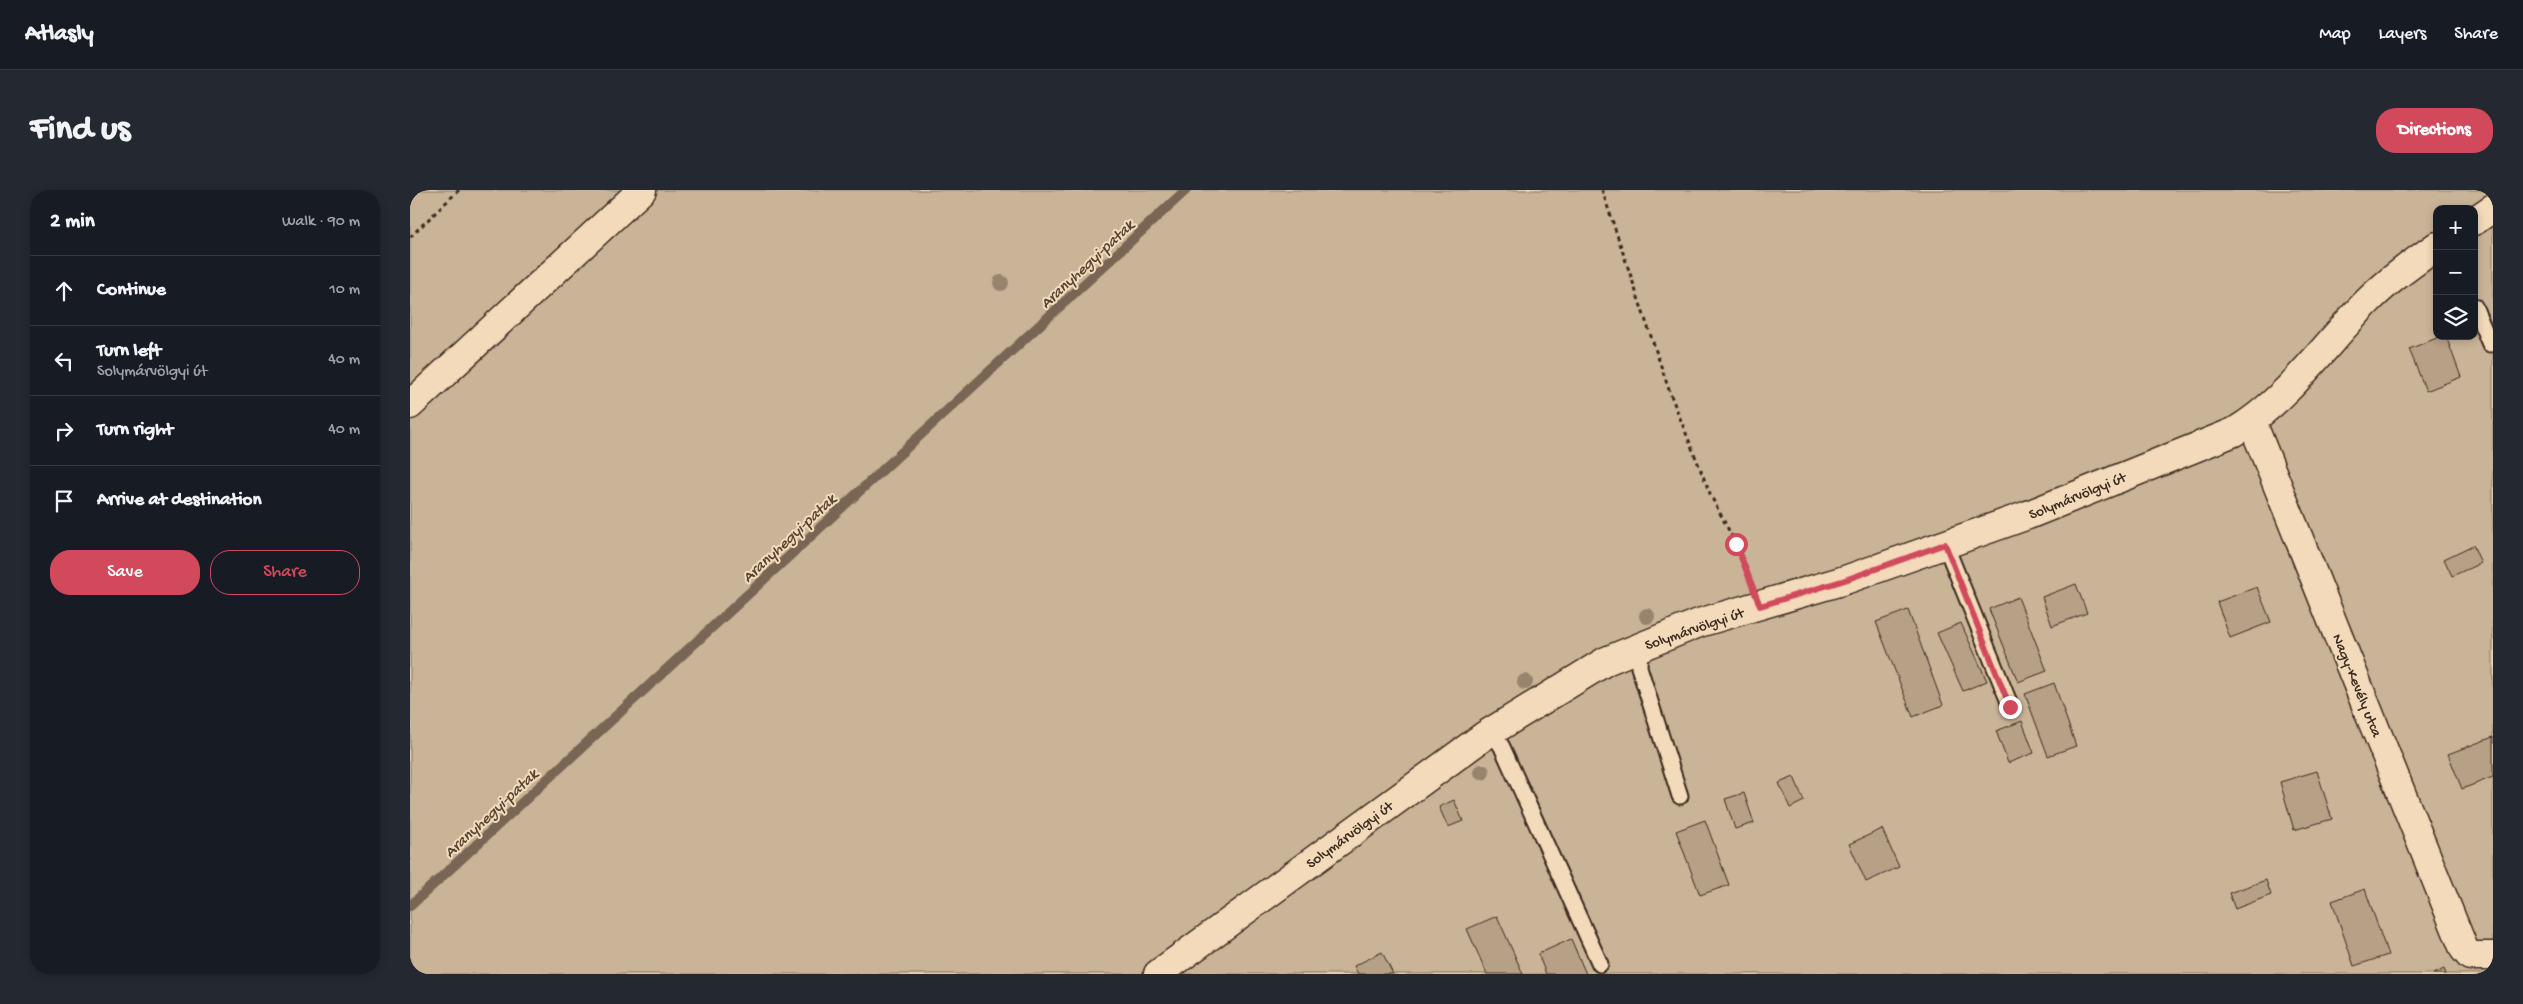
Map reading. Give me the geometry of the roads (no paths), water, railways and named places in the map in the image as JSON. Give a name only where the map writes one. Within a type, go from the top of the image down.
[{"type":"street","points":[[410,405],[642,190]]},
{"type":"street","points":[[2478,218],[2493,208]]},
{"type":"street","name":"Solymárvölgyi út","points":[[1158,974],[1492,732],[1606,661],[1699,624],[1845,580],[2046,508],[2234,432],[2252,422],[2279,397],[2367,302],[2392,278],[2433,249]]},
{"type":"street","name":"Nagy-Kevély utca","points":[[2252,422],[2464,949],[2470,956],[2493,956]]},
{"type":"lane","points":[[2478,316],[2490,344]]},
{"type":"lane","points":[[1945,544],[2010,707]]},
{"type":"lane","points":[[1640,647],[1639,667],[1680,796]]},
{"type":"lane","points":[[1492,732],[1502,747],[1600,964]]},
{"type":"waterway","name":"Aranyhegyi-patak","points":[[410,906],[1186,190]]}]
